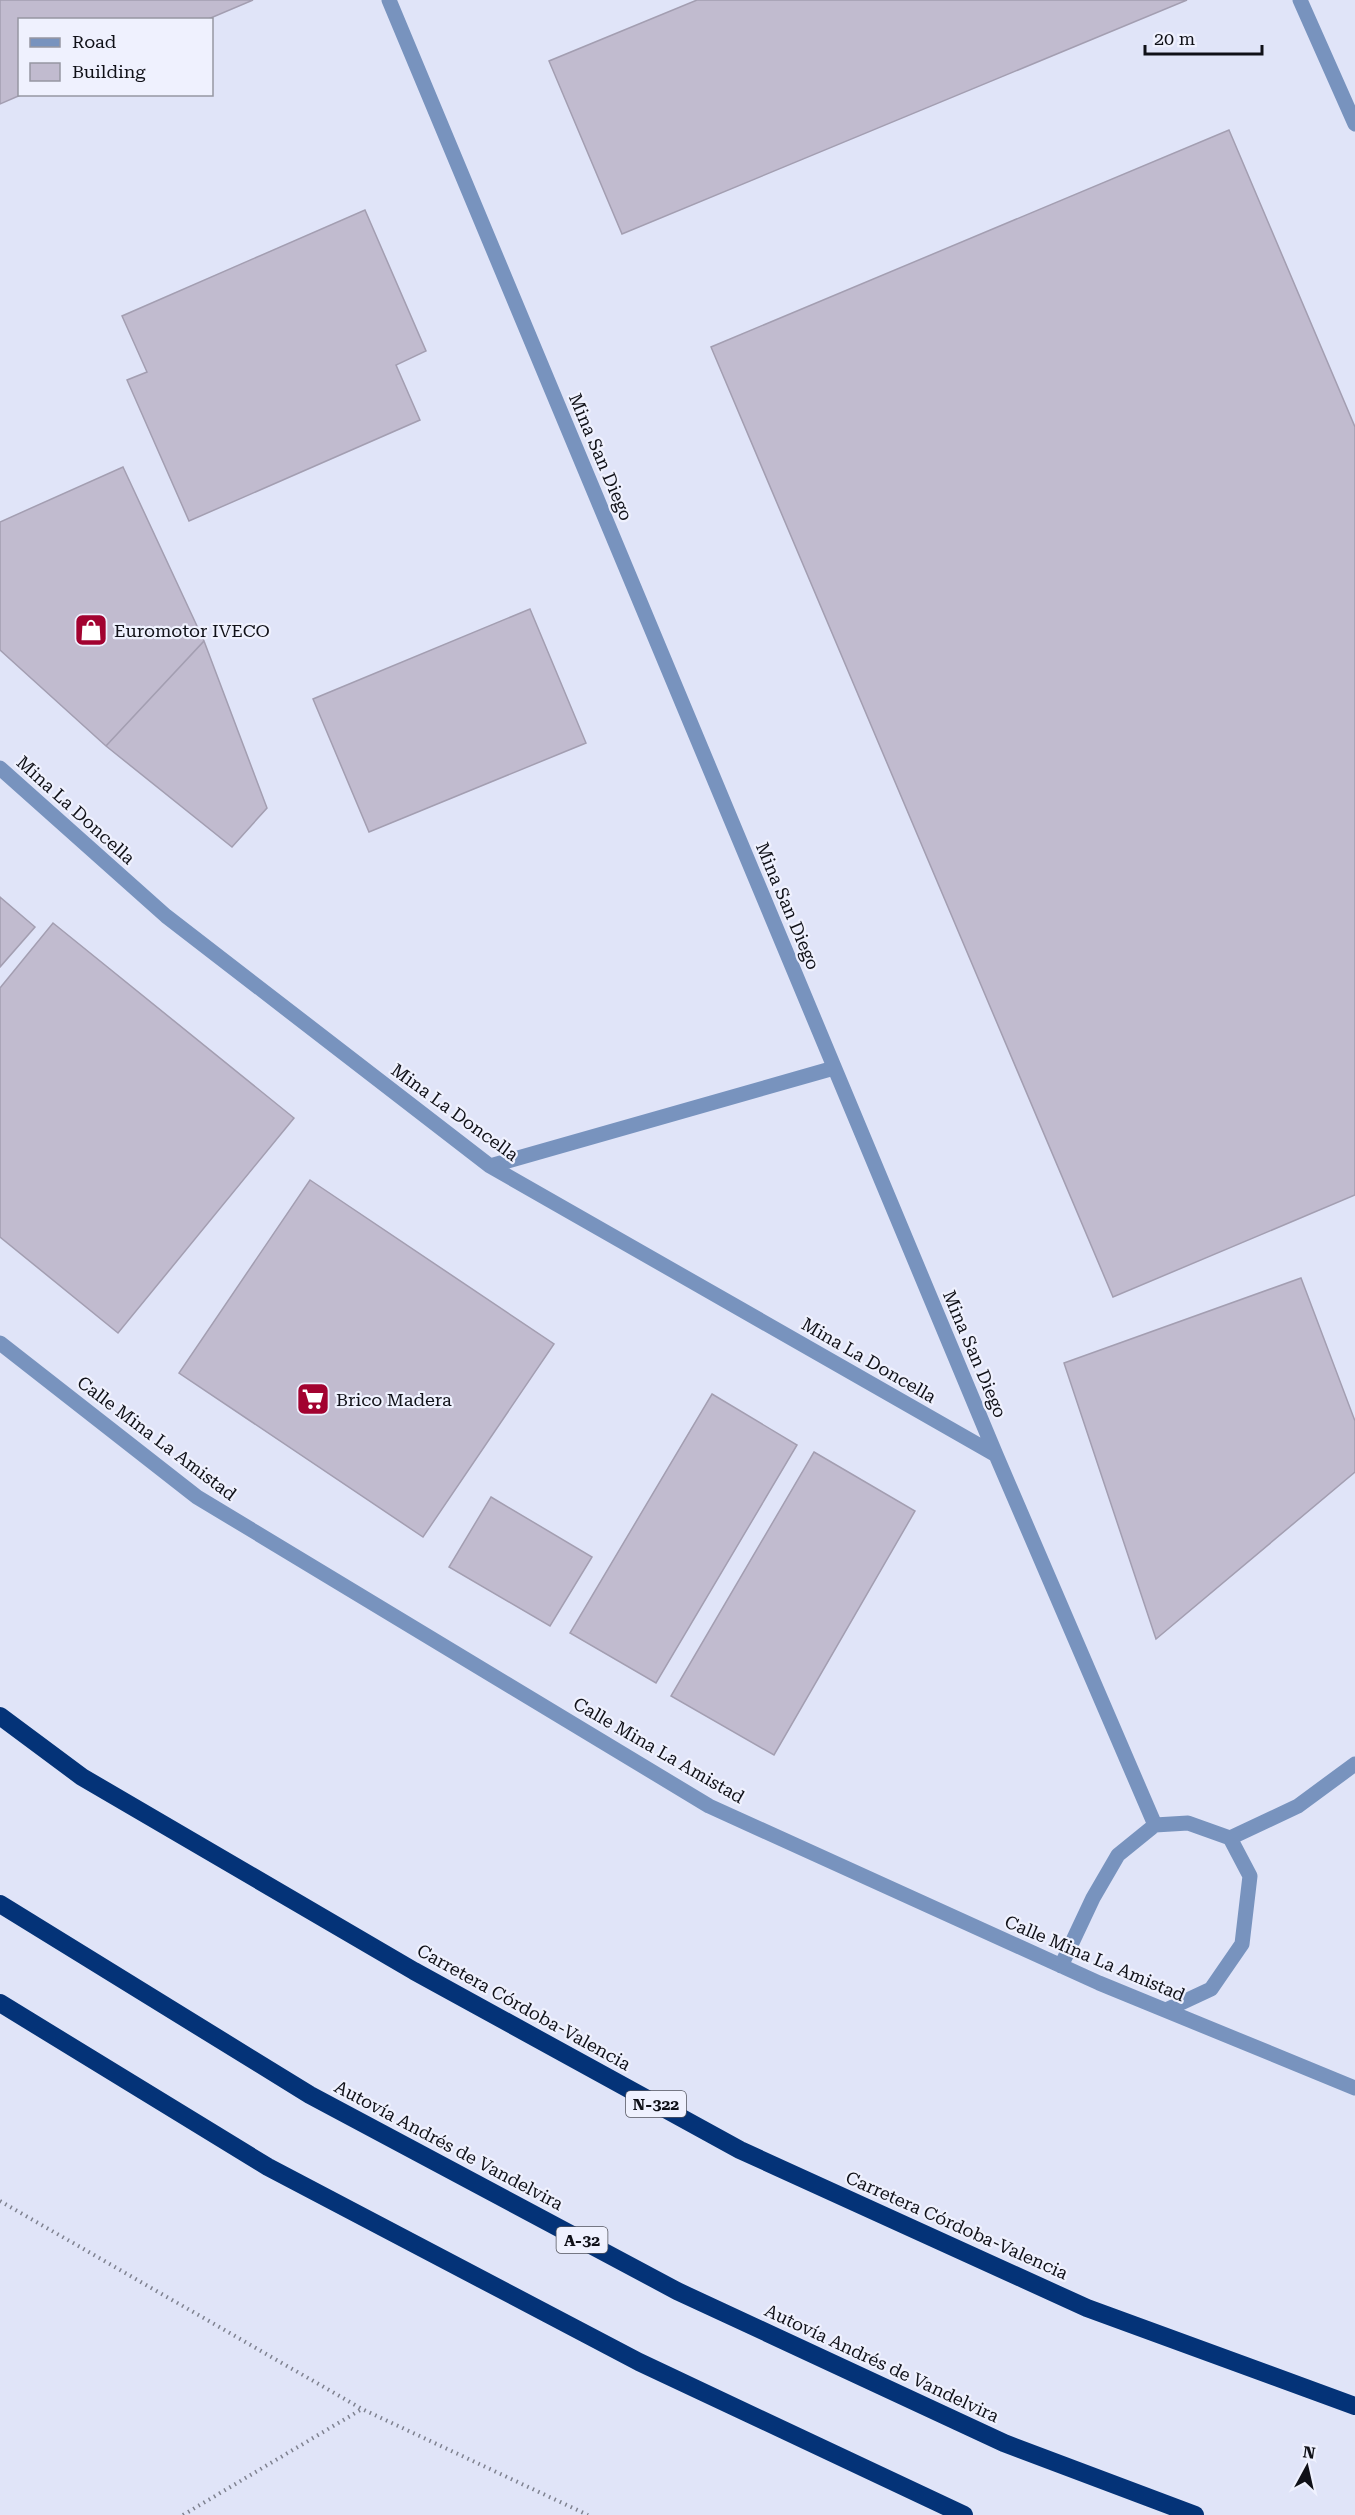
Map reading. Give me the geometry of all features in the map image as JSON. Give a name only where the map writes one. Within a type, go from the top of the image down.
[{"type":"highway","name":"Carretera Córdoba-Valencia","points":[[0,1716],[93,1783],[414,1971],[740,2150],[1087,2308],[1355,2406]]},
{"type":"highway","name":"Autovía Andrés de Vandelvira","points":[[0,1904],[309,2095],[676,2291],[1004,2442],[1195,2515]]},
{"type":"highway","points":[[0,2003],[268,2167],[639,2362],[964,2515]]},
{"type":"street","name":"Mina San Diego","points":[[389,0],[996,1455],[1155,1825]]},
{"type":"street","points":[[1300,0],[1355,124]]},
{"type":"street","name":"Mina La Doncella","points":[[0,768],[166,916],[490,1166],[996,1455]]},
{"type":"street","points":[[490,1166],[834,1068]]},
{"type":"street","name":"Calle Mina La Amistad","points":[[0,1343],[197,1497],[709,1806],[1061,1966],[1355,2088]]},
{"type":"street","points":[[1230,1838],[1298,1806],[1355,1764]]},
{"type":"street","points":[[1061,1966],[1093,1898],[1119,1855],[1155,1825],[1188,1823],[1230,1838],[1250,1876],[1242,1944],[1211,1989],[1166,2010]]},
{"type":"path","points":[[0,2201],[363,2409],[588,2515]]},
{"type":"path","points":[[183,2515],[363,2409]]},
{"type":"building","points":[[0,0],[253,0],[211,18],[18,18],[18,96],[0,104]]},
{"type":"building","points":[[697,0],[1187,0],[622,234],[549,61]]},
{"type":"building","points":[[1229,130],[1355,427],[1355,1195],[1113,1297],[711,347]]},
{"type":"building","points":[[365,210],[426,351],[396,365],[420,420],[189,521],[127,380],[147,372],[122,316]]},
{"type":"building","points":[[123,467],[204,641],[106,746],[0,650],[0,522]]},
{"type":"building","points":[[530,609],[586,743],[369,832],[313,699]]},
{"type":"building","points":[[204,641],[267,808],[232,847],[106,746]]},
{"type":"building","points":[[0,897],[35,927],[0,967]]},
{"type":"building","points":[[53,923],[294,1118],[118,1333],[0,1237],[0,988]]},
{"type":"building","points":[[310,1180],[554,1344],[423,1537],[179,1373]]},
{"type":"building","points":[[1301,1278],[1355,1421],[1355,1472],[1156,1639],[1064,1363]]},
{"type":"building","points":[[712,1394],[797,1445],[656,1683],[570,1633]]},
{"type":"building","points":[[814,1452],[915,1511],[774,1755],[671,1696]]},
{"type":"building","points":[[491,1497],[592,1557],[550,1626],[449,1567]]},
{"type":"place","name":"Euromotor IVECO","points":[[91,630]]},
{"type":"place","name":"Brico Madera","points":[[313,1399]]}]
